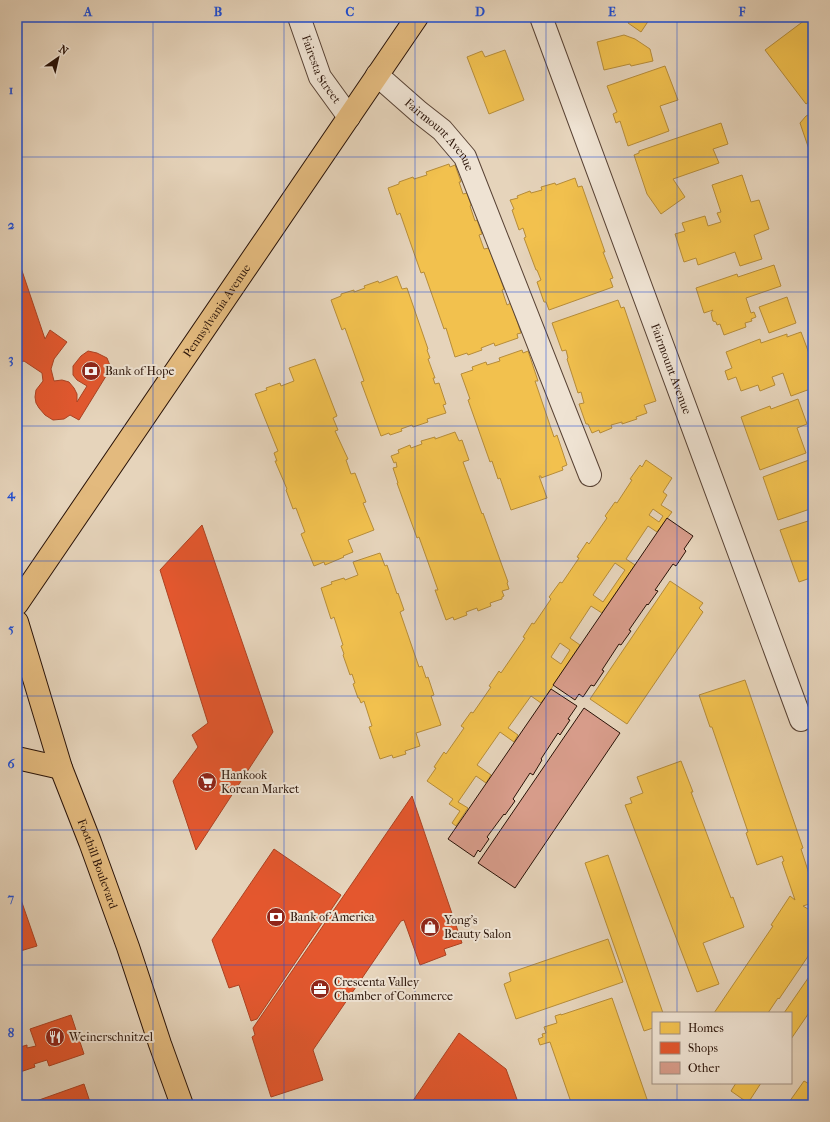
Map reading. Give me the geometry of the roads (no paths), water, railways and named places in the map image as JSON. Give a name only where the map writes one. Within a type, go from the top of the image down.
[{"type":"main road","name":"Pennsylvania Avenue","points":[[17,604],[417,17]]},
{"type":"main road","name":"Foothill Boulevard","points":[[17,622],[61,768],[109,894],[182,1105]]},
{"type":"main road","points":[[17,758],[61,768]]},
{"type":"street","name":"Fairesta Street","points":[[299,17],[320,77],[349,117]]},
{"type":"street","name":"Fairmount Avenue","points":[[541,17],[801,720]]},
{"type":"street","name":"Fairmount Avenue","points":[[378,75],[419,112],[442,130],[465,157],[590,474]]},
{"type":"place","name":"Bank of Hope","points":[[91,371]]},
{"type":"place","name":"Hankook Korean Market","points":[[207,782]]},
{"type":"place","name":"Bank of America","points":[[276,917]]},
{"type":"place","name":"Yong's Beauty Salon","points":[[430,927]]},
{"type":"place","name":"Crescenta Valley Chamber of Commerce","points":[[320,989]]},
{"type":"place","name":"Weinerschnitzel","points":[[55,1037]]}]
